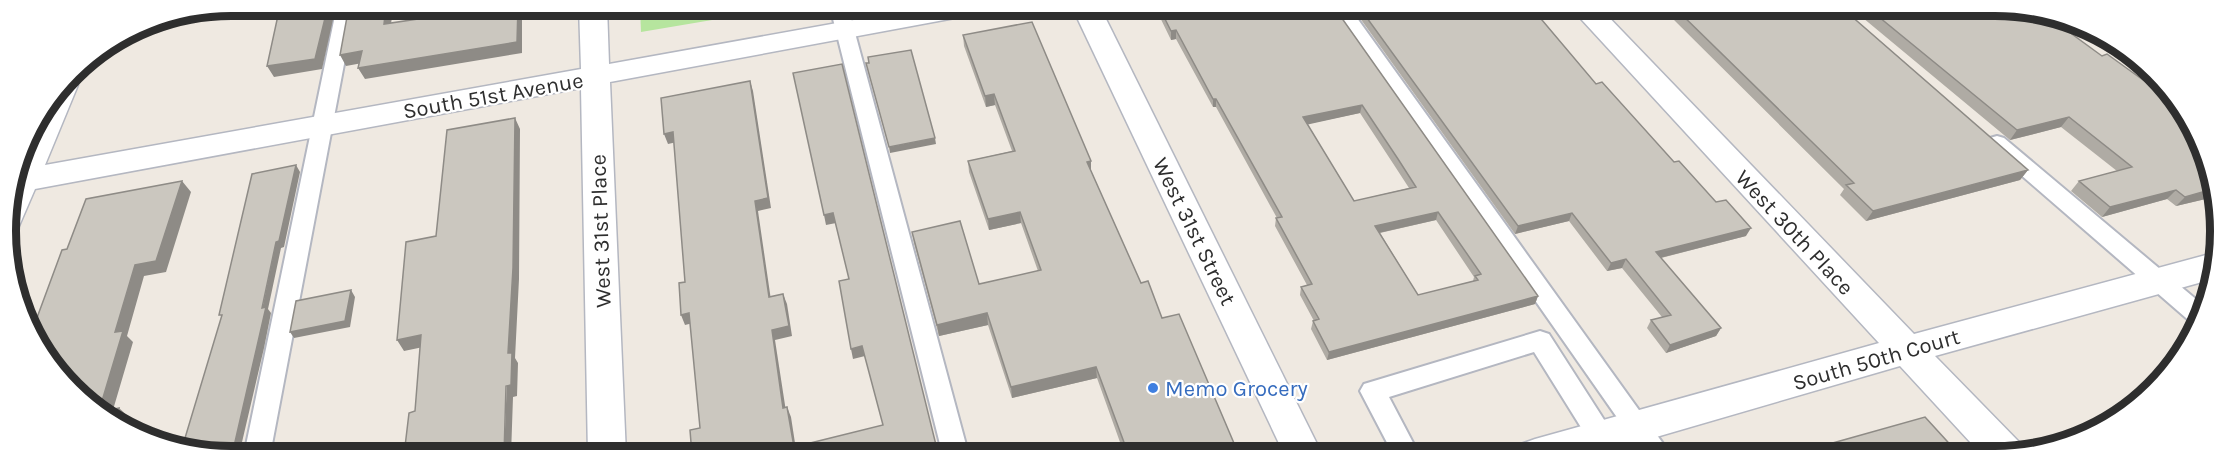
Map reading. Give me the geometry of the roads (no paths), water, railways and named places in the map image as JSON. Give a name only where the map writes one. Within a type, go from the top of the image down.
[{"type":"street","name":"West 31st Place","points":[[593,16],[607,446]]},
{"type":"street","name":"South 51st Avenue","points":[[23,181],[594,76],[842,18],[865,16]]},
{"type":"street","name":"West 31st Street","points":[[1090,16],[1299,446]]},
{"type":"street","name":"West 30th Place","points":[[1591,16],[1997,446]]},
{"type":"street","points":[[28,162],[46,123]]},
{"type":"street","name":"South 50th Court","points":[[1570,446],[1906,350],[2160,283],[2206,268]]},
{"type":"lane","points":[[259,446],[344,16]]},
{"type":"lane","points":[[1345,16],[1652,446]]},
{"type":"lane","points":[[842,18],[953,446]]},
{"type":"lane","points":[[1981,130],[2194,311]]},
{"type":"lane","points":[[1402,446],[1373,391],[1540,341],[1601,437]]},
{"type":"place","name":"Memo Grocery","points":[[1153,388]]}]
